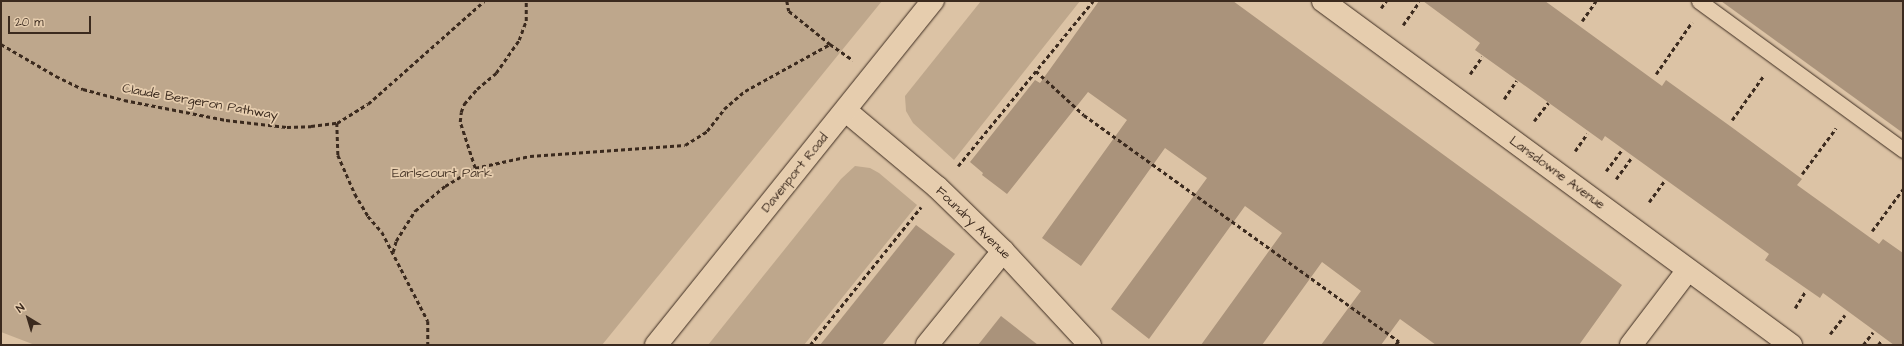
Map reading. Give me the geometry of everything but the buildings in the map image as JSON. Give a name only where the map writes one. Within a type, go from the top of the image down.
[{"type":"street","name":"Davenport Road","points":[[656,345],[846,111],[933,1]]},
{"type":"street","name":"Lansdowne Avenue","points":[[1323,1],[1791,345]]},
{"type":"street","name":"Foundry Avenue","points":[[846,111],[936,188],[1002,251],[1090,345]]},
{"type":"street","points":[[927,345],[1002,251]]},
{"type":"street","points":[[1631,345],[1688,270]]},
{"type":"lane","points":[[1702,3],[1903,150]]},
{"type":"path","name":"Claude Bergeron Pathway","points":[[1,44],[56,76],[83,89],[124,100],[226,120],[287,127],[337,123],[368,104],[484,1]]},
{"type":"path","points":[[475,168],[460,122],[461,112],[464,104],[477,89],[496,73],[519,40],[526,21],[526,1]]},
{"type":"path","points":[[786,1],[789,11],[830,44],[874,76]]},
{"type":"path","points":[[958,166],[1093,1]]},
{"type":"path","points":[[1381,8],[1386,1]]},
{"type":"path","points":[[1582,21],[1596,1]]},
{"type":"path","points":[[1403,25],[1419,2]]},
{"type":"path","points":[[1656,74],[1702,3]]},
{"type":"path","points":[[393,252],[396,241],[415,211],[444,186],[475,168],[530,156],[685,145],[707,131],[724,109],[744,92],[830,44]]},
{"type":"path","points":[[1470,74],[1482,57]]},
{"type":"path","points":[[1732,120],[1777,58]]},
{"type":"path","points":[[1036,71],[1084,115],[1399,341],[1396,345]]},
{"type":"path","points":[[1504,99],[1516,82]]},
{"type":"path","points":[[1534,120],[1548,102]]},
{"type":"path","points":[[1802,174],[1848,110]]},
{"type":"path","points":[[337,123],[338,155],[349,181],[368,216],[382,232],[428,321],[428,345]]},
{"type":"path","points":[[1575,151],[1587,134]]},
{"type":"path","points":[[1606,172],[1621,151]]},
{"type":"path","points":[[1616,179],[1631,158]]},
{"type":"path","points":[[1649,202],[1664,181]]},
{"type":"path","points":[[1872,231],[1903,189]]},
{"type":"path","points":[[810,345],[922,206]]},
{"type":"path","points":[[1795,308],[1805,292]]},
{"type":"path","points":[[1830,334],[1844,315]]},
{"type":"path","points":[[1863,345],[1873,332]]},
{"type":"path","points":[[1878,345],[1881,341]]},
{"type":"green space","name":"Earlscourt Park","points":[[1,1],[882,1],[602,345],[35,345],[1,332]]},
{"type":"green space","points":[[981,1],[1080,1],[954,160],[913,123],[906,111],[905,96]]},
{"type":"green space","points":[[855,166],[870,168],[879,173],[917,205],[804,345],[708,345],[841,179]]}]
